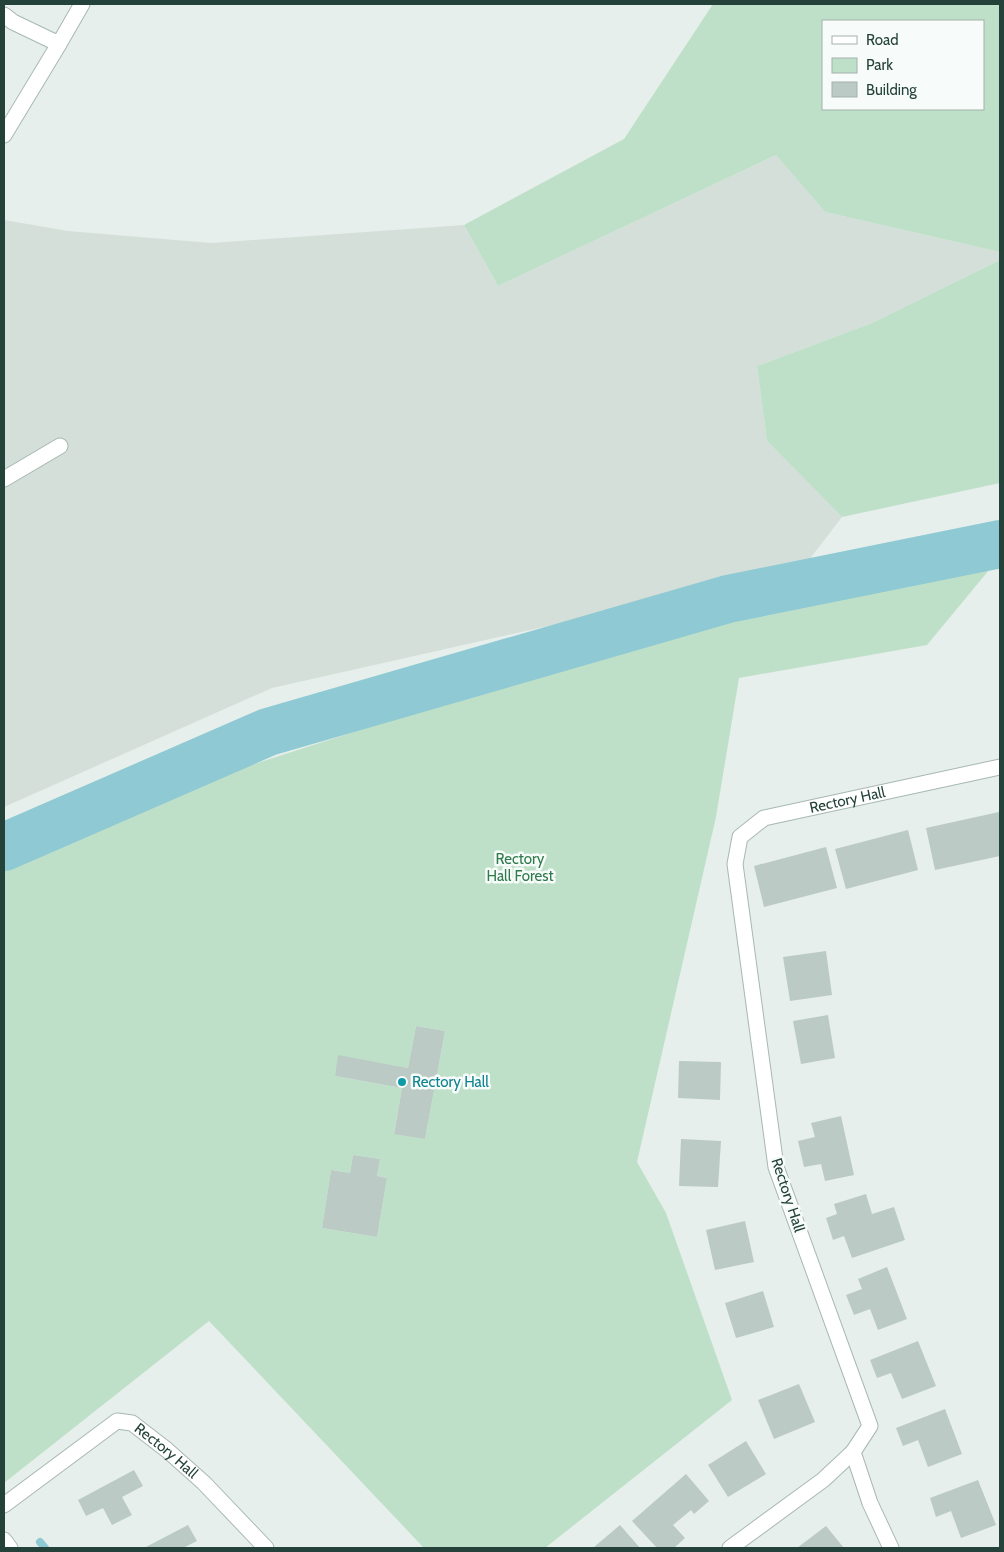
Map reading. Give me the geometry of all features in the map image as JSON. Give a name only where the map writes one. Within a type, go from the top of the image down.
[{"type":"street","points":[[4,136],[82,4]]},
{"type":"street","points":[[4,15],[13,22],[59,44]]},
{"type":"street","points":[[4,479],[60,446]]},
{"type":"street","name":"Rectory Hall","points":[[730,1548],[823,1480],[852,1452],[870,1426],[776,1166],[735,864],[740,837],[764,818],[1000,767]]},
{"type":"street","name":"Rectory Hall","points":[[4,1506],[117,1422],[132,1423],[167,1450],[204,1483],[266,1548]]},
{"type":"street","points":[[852,1452],[870,1503],[891,1548]]},
{"type":"street","points":[[4,1540],[10,1548]]},
{"type":"shaded area","points":[[776,155],[825,212],[1000,252],[1000,260],[872,323],[757,366],[767,441],[842,517],[802,569],[272,688],[4,807],[4,220],[68,231],[211,243],[464,225],[498,286]]},
{"type":"green space","points":[[713,4],[1000,4],[1000,252],[825,212],[776,155],[498,286],[464,225],[624,139]]},
{"type":"green space","points":[[1000,260],[1000,483],[842,517],[767,441],[757,366],[872,323]]},
{"type":"green space","name":"Rectory Hall Forest","points":[[989,570],[927,645],[739,678],[716,817],[637,1162],[666,1213],[732,1400],[545,1548],[424,1548],[209,1321],[4,1483],[4,870],[192,784],[677,628]],"holes":[[[416,1026],[445,1031],[425,1139],[394,1133],[402,1088],[335,1076],[339,1056],[408,1068]],[[353,1155],[380,1159],[377,1176],[387,1178],[377,1237],[322,1228],[331,1170],[350,1173]]]},
{"type":"building","points":[[999,812],[1000,856],[935,870],[926,828]]},
{"type":"building","points":[[908,830],[918,870],[846,889],[835,849]]},
{"type":"building","points":[[826,847],[837,888],[764,907],[754,866]]},
{"type":"building","points":[[826,951],[832,995],[790,1001],[783,957]]},
{"type":"building","points":[[828,1015],[835,1058],[801,1064],[793,1021]]},
{"type":"building","name":"Rectory Hall","points":[[416,1026],[445,1031],[425,1139],[394,1134],[402,1088],[335,1076],[338,1055],[408,1068]]},
{"type":"building","points":[[679,1061],[721,1062],[720,1100],[678,1098]]},
{"type":"building","points":[[841,1116],[854,1175],[825,1181],[821,1164],[804,1167],[798,1141],[815,1137],[811,1123]]},
{"type":"building","points":[[681,1139],[721,1141],[718,1187],[679,1186]]},
{"type":"building","points":[[353,1155],[380,1159],[377,1176],[387,1178],[377,1237],[322,1228],[331,1170],[350,1173]]},
{"type":"building","points":[[866,1194],[872,1214],[894,1207],[905,1240],[852,1258],[844,1236],[833,1240],[826,1218],[837,1214],[834,1204]]},
{"type":"building","points":[[745,1221],[754,1262],[715,1270],[706,1230]]},
{"type":"building","points":[[887,1267],[907,1319],[878,1330],[870,1309],[854,1315],[846,1295],[862,1289],[858,1279]]},
{"type":"building","points":[[763,1291],[774,1327],[736,1338],[725,1303]]},
{"type":"building","points":[[918,1341],[936,1386],[902,1399],[891,1373],[877,1378],[870,1360]]},
{"type":"building","points":[[799,1384],[815,1422],[774,1439],[758,1400]]},
{"type":"building","points":[[945,1409],[962,1454],[928,1467],[918,1440],[903,1446],[896,1428]]},
{"type":"building","points":[[746,1441],[766,1474],[728,1497],[708,1465]]},
{"type":"building","points":[[134,1470],[143,1486],[122,1497],[132,1515],[112,1525],[103,1508],[86,1516],[78,1500]]},
{"type":"building","points":[[686,1474],[709,1501],[694,1514],[691,1510],[673,1525],[685,1538],[674,1548],[657,1548],[632,1521]]},
{"type":"building","points":[[978,1480],[996,1525],[961,1538],[951,1511],[936,1517],[930,1498]]},
{"type":"building","points":[[188,1525],[197,1541],[183,1548],[144,1548]]},
{"type":"building","points":[[620,1525],[640,1548],[593,1548]]},
{"type":"building","points":[[826,1526],[844,1548],[797,1548]]},
{"type":"waterway","points":[[4,847],[268,732],[728,599],[1000,544]]},
{"type":"waterway","points":[[40,1542],[45,1548]]},
{"type":"place","name":"Rectory Hall","points":[[402,1082]]}]
